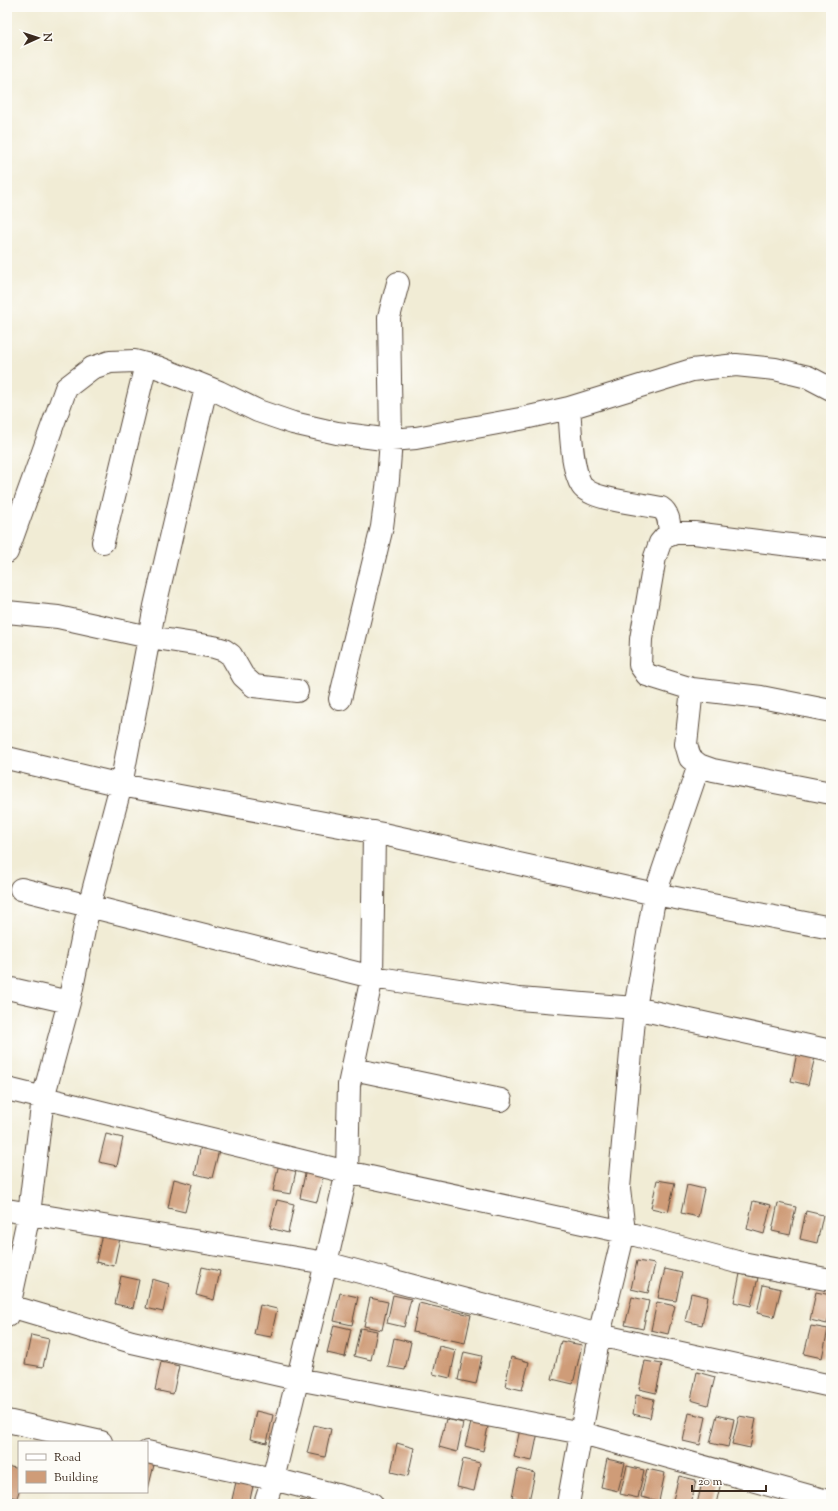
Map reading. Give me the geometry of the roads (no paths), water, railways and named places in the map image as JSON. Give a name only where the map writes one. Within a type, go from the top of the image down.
[{"type":"street","points":[[340,699],[382,527],[391,440],[389,317],[398,283]]},
{"type":"street","points":[[7,552],[66,388],[92,368],[110,362],[135,361],[146,364],[219,392],[258,411],[292,423],[337,433],[391,440],[416,438],[520,419],[569,408],[692,370],[736,365],[775,369],[808,377],[831,389]]},
{"type":"street","points":[[103,542],[146,364]]},
{"type":"street","points":[[206,388],[156,598],[120,785],[89,906],[69,1002],[43,1098],[29,1214],[9,1311],[132,1342],[297,1379],[582,1433],[831,1502]]},
{"type":"street","points":[[569,408],[575,466],[582,487],[590,493],[607,498],[661,508],[665,511],[668,518],[670,535]]},
{"type":"street","points":[[831,550],[694,533],[675,533],[665,537],[660,543],[655,558],[641,639],[640,664],[647,675],[692,689],[761,697],[831,711]]},
{"type":"street","points":[[7,612],[58,617],[149,636],[214,647],[224,650],[231,655],[243,676],[254,686],[297,691]]},
{"type":"street","points":[[692,689],[686,744],[690,758],[699,765],[713,770],[831,793]]},
{"type":"street","points":[[7,758],[120,785],[374,832],[655,894],[831,928]]},
{"type":"street","points":[[568,1504],[599,1335],[624,1232],[619,1188],[635,1008],[655,894],[699,765]]},
{"type":"street","points":[[265,1504],[273,1479],[347,1172],[349,1085],[372,977],[374,832]]},
{"type":"street","points":[[21,889],[372,977],[519,999],[635,1008],[831,1050]]},
{"type":"street","points":[[7,988],[69,1002]]},
{"type":"street","points":[[353,1069],[501,1100]]},
{"type":"street","points":[[7,1089],[347,1172],[624,1232],[737,1262],[831,1280]]},
{"type":"street","points":[[7,1210],[326,1263],[599,1335],[831,1386]]},
{"type":"street","points":[[7,1422],[96,1441]]},
{"type":"street","points":[[148,1452],[273,1479],[372,1504]]}]
